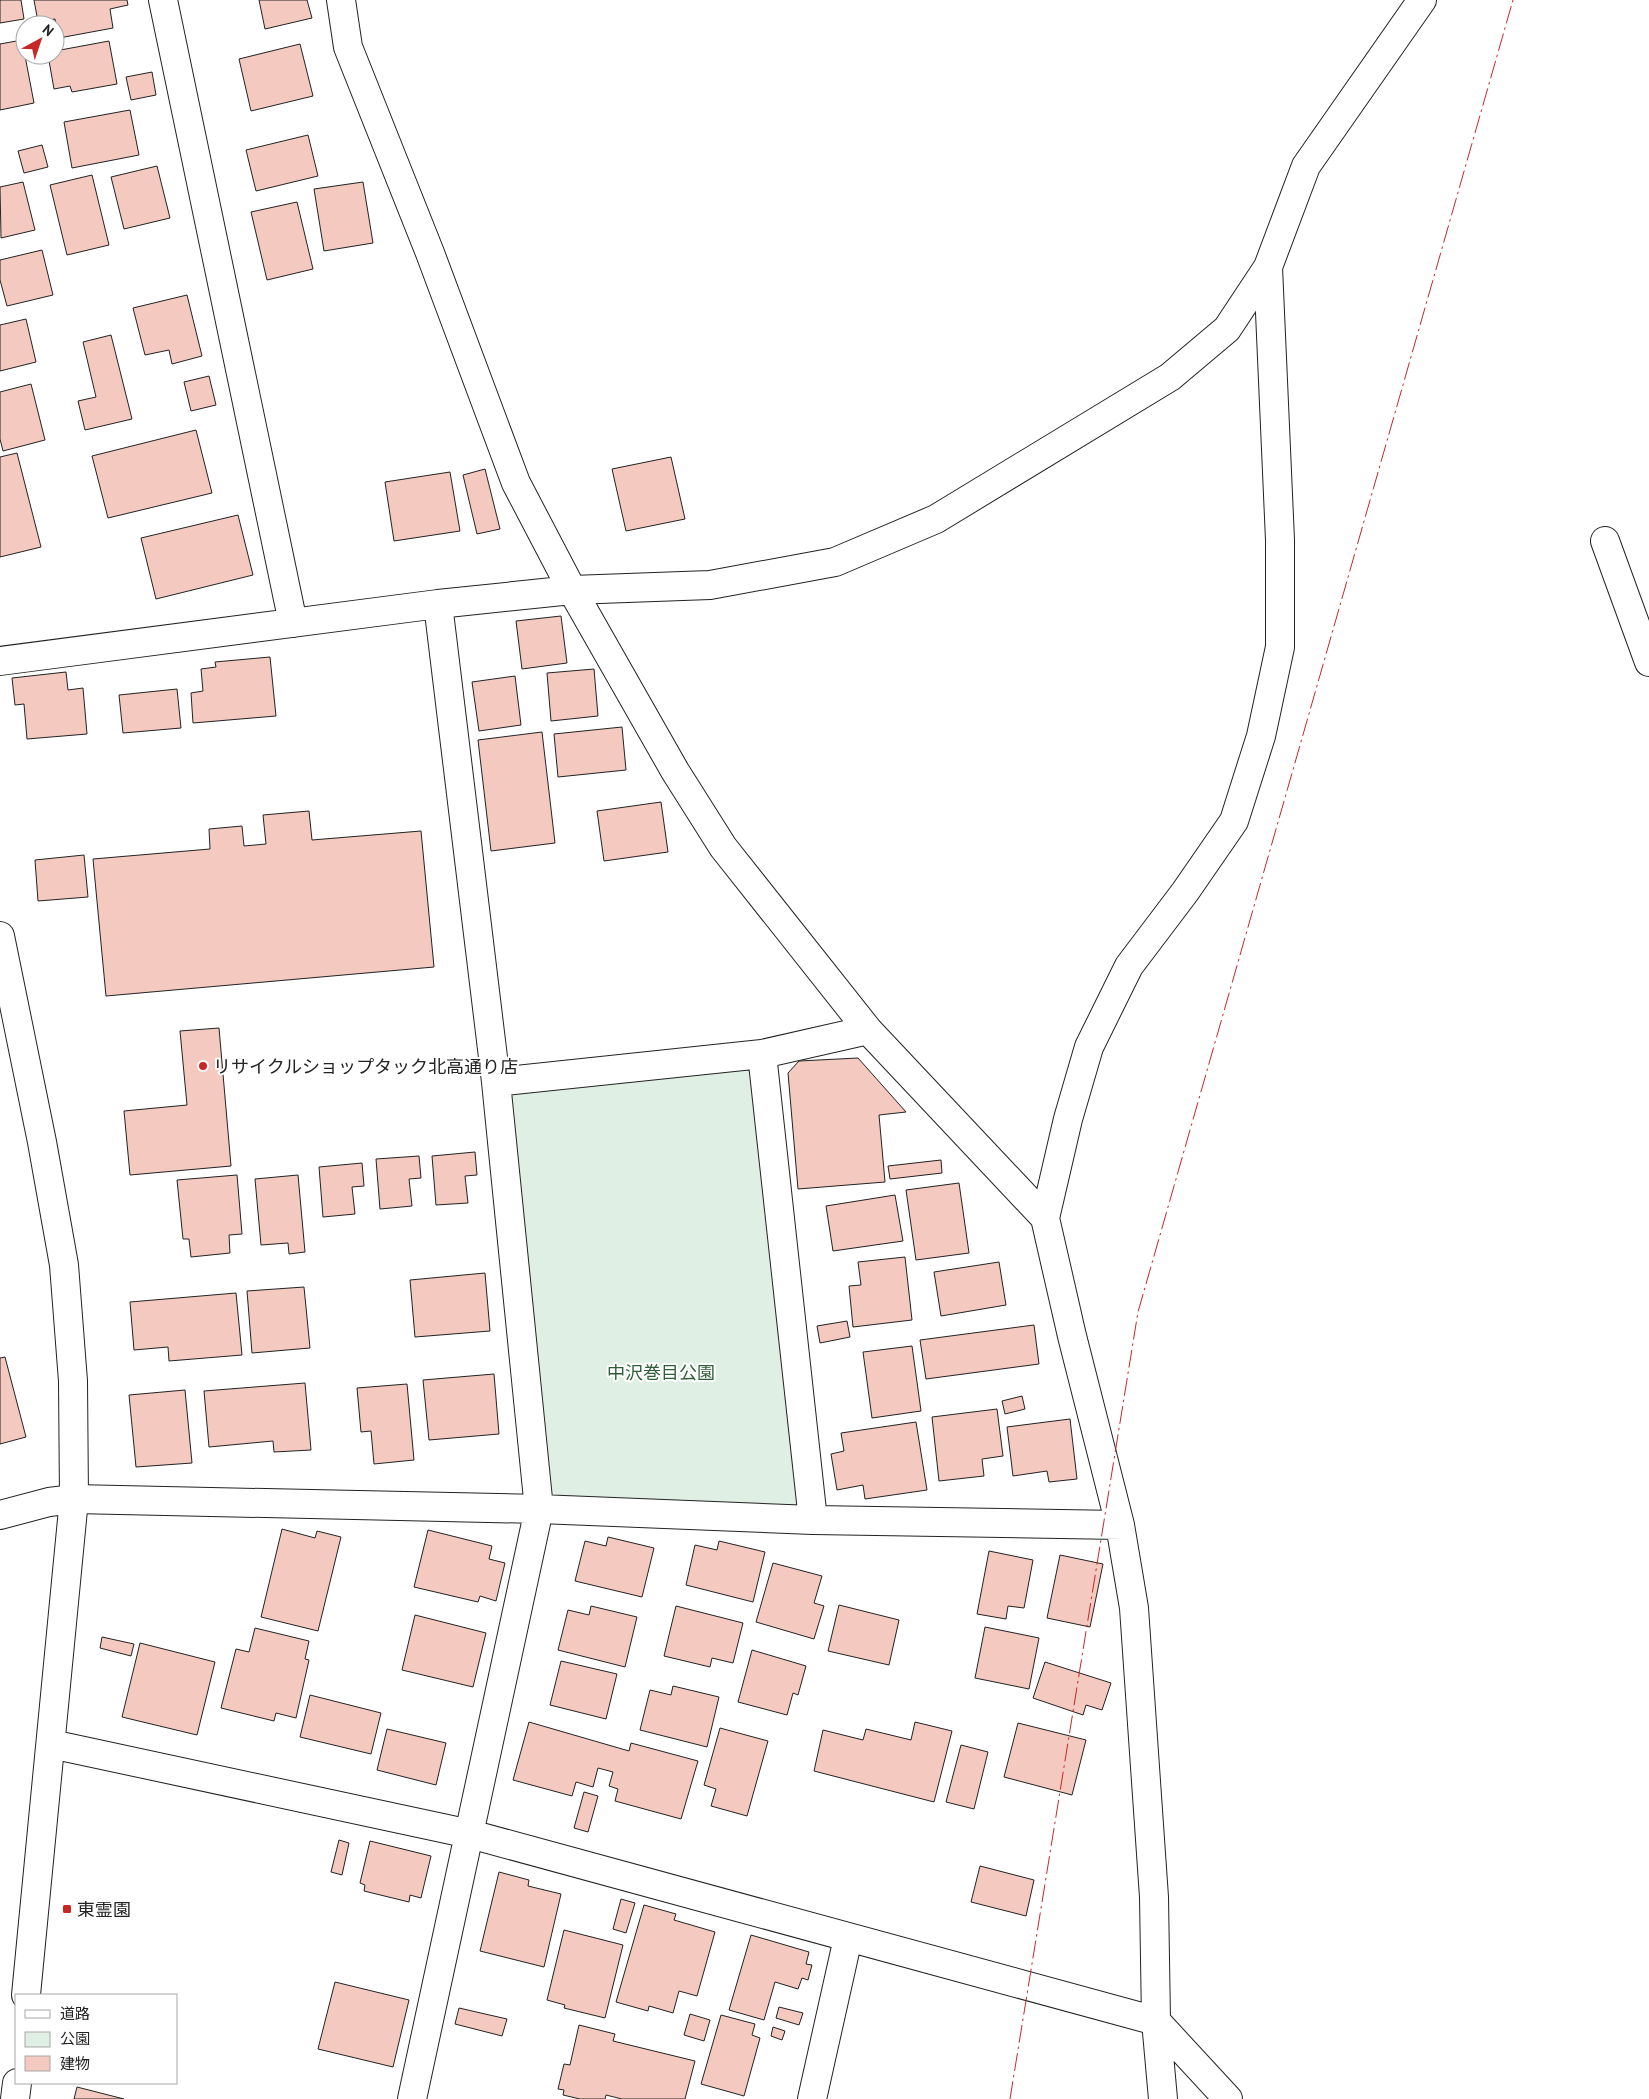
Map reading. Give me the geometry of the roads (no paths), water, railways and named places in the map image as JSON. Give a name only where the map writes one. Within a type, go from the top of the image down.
[{"type":"street","points":[[162,0],[293,623]]},
{"type":"street","points":[[341,0],[348,46],[430,254],[516,483],[572,590],[675,771],[723,847],[868,1030],[1045,1218]]},
{"type":"street","points":[[0,661],[438,604],[572,590],[710,585],[835,562],[936,519],[1170,376],[1227,329],[1268,267],[1306,166],[1422,0]]},
{"type":"street","points":[[1163,2099],[1156,2020],[1154,1897],[1135,1618],[1120,1526],[1072,1336],[1045,1218],[1068,1119],[1089,1047],[1128,966],[1185,892],[1234,820],[1261,736],[1280,646],[1280,540],[1268,267]]},
{"type":"street","points":[[1605,541],[1649,662]]},
{"type":"street","points":[[412,2099],[539,1509],[496,1082],[438,604]]},
{"type":"street","points":[[0,936],[42,1142],[64,1265],[73,1381],[74,1500],[26,1994]]},
{"type":"street","points":[[496,1082],[762,1054],[868,1030]]},
{"type":"street","points":[[762,1054],[813,1520]]},
{"type":"street","points":[[0,1515],[49,1502],[74,1500],[539,1509],[813,1520],[1120,1526]]},
{"type":"street","points":[[51,1744],[470,1834],[1156,2020],[1228,2099]]},
{"type":"street","points":[[812,2099],[848,1938]]},
{"type":"street","points":[[15,2099],[17,2084]]},
{"type":"place","name":"リサイクルショップタック北高通り店","points":[[203,1066]]},
{"type":"place","name":"東霊園","points":[[67,1909]]},
{"type":"park label","name":"中沢巻目公園","points":[[661,1372]]}]
